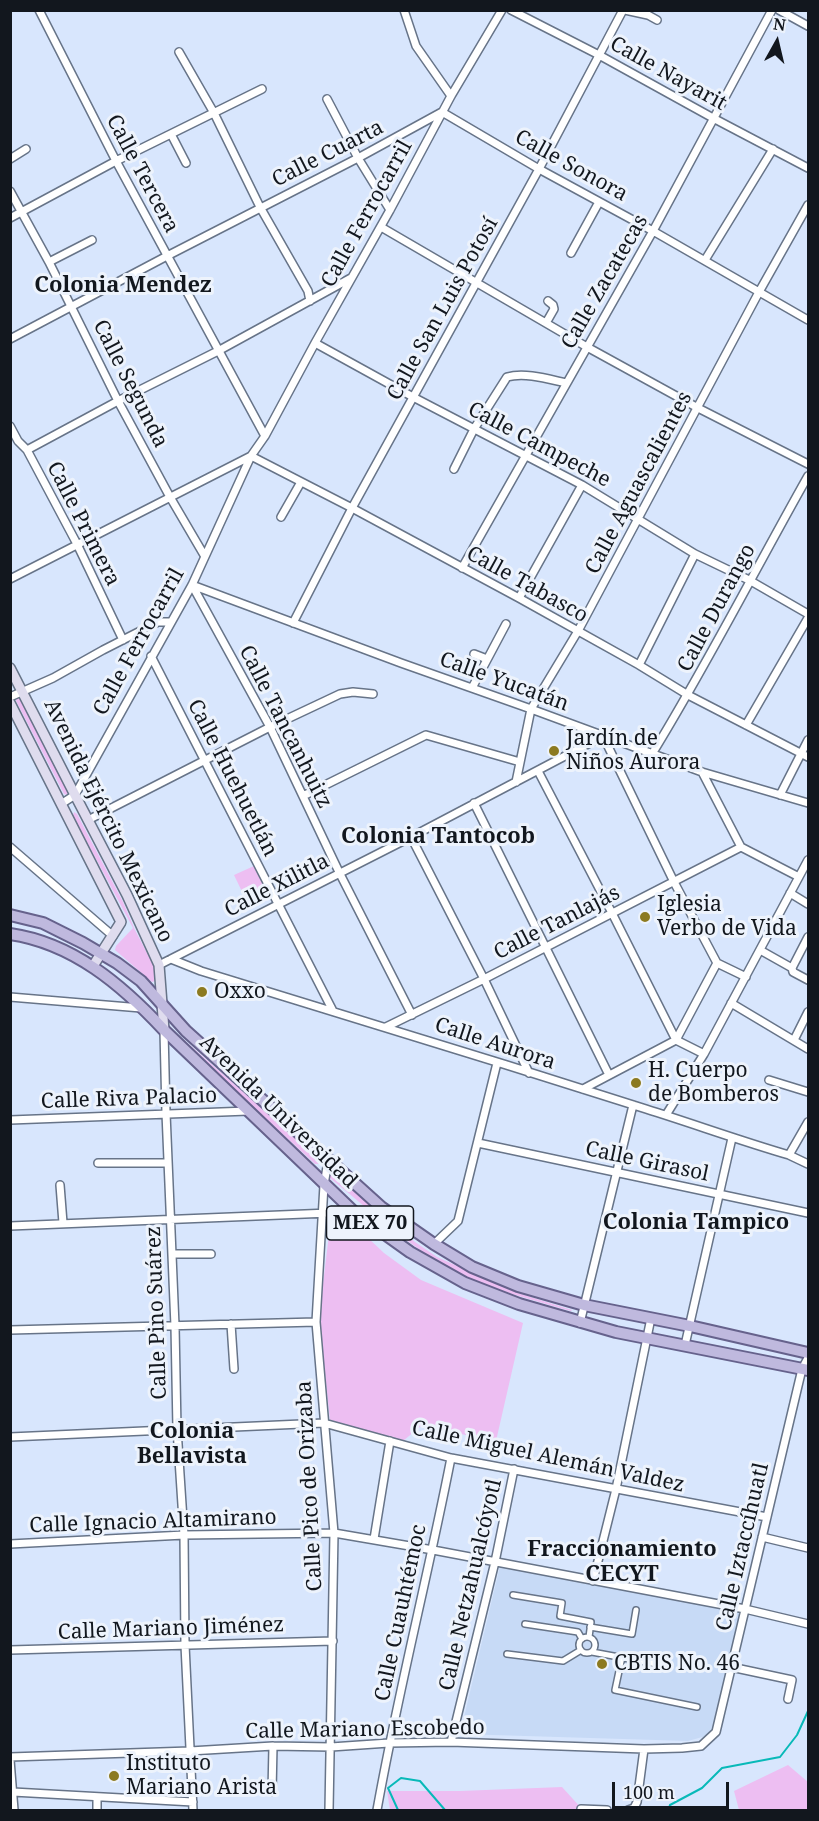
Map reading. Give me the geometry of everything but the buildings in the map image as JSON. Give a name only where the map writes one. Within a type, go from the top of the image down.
[{"type":"main road","name":"Avenida Ejército Mexicano","points":[[10,668],[127,895],[159,965],[164,1030]]},
{"type":"main road","name":"Avenida Ejército Mexicano","points":[[10,703],[122,922],[93,966]]},
{"type":"main road","name":"Avenida Universidad","points":[[10,915],[43,923],[117,963],[141,981],[186,1031],[381,1207],[472,1267],[518,1286],[584,1305],[808,1353]]},
{"type":"main road","name":"Avenida Universidad","points":[[10,934],[35,939],[63,950],[93,966],[144,1008],[164,1030],[354,1212],[410,1252],[465,1283],[519,1304],[580,1323],[806,1369]]},
{"type":"street","name":"Calle Tercera","points":[[39,10],[166,256],[265,436]]},
{"type":"street","points":[[404,10],[416,46],[451,96]]},
{"type":"street","name":"Calle Ferrocarril","points":[[265,436],[442,112],[502,10]]},
{"type":"street","name":"Calle Nayarit","points":[[512,10],[808,168]]},
{"type":"street","points":[[624,10],[648,15],[657,20]]},
{"type":"street","name":"Calle San Luis Potosí","points":[[293,623],[352,508],[624,10]]},
{"type":"street","name":"Calle Zacatecas","points":[[462,568],[653,231],[772,10]]},
{"type":"street","points":[[779,10],[808,26]]},
{"type":"street","name":"Calle Cuarta","points":[[179,52],[214,112],[260,207],[308,291],[310,301]]},
{"type":"street","points":[[10,218],[116,161],[262,89]]},
{"type":"street","points":[[327,99],[358,158],[390,210]]},
{"type":"street","name":"Calle Cuarta","points":[[10,339],[442,112]]},
{"type":"street","name":"Calle Sonora","points":[[442,112],[808,320]]},
{"type":"street","points":[[171,134],[186,163]]},
{"type":"street","points":[[705,260],[773,148]]},
{"type":"street","points":[[10,159],[26,149]]},
{"type":"street","name":"Calle Segunda","points":[[10,191],[49,262],[118,401],[204,555]]},
{"type":"street","points":[[571,253],[599,202]]},
{"type":"street","name":"Calle Aguascalientes","points":[[516,782],[531,709],[578,631],[808,205]]},
{"type":"street","points":[[381,227],[587,347],[698,408],[808,464]]},
{"type":"street","points":[[49,262],[92,240]]},
{"type":"street","points":[[27,450],[218,351],[351,278]]},
{"type":"street","points":[[546,323],[554,309],[548,301]]},
{"type":"street","name":"Calle Campeche","points":[[315,343],[582,485],[695,555],[749,580],[808,616]]},
{"type":"street","points":[[454,469],[474,429],[507,377],[514,375],[566,383]]},
{"type":"street","name":"Calle Primera","points":[[10,426],[14,442],[27,450],[77,544],[123,640]]},
{"type":"street","points":[[10,579],[250,456],[265,436]]},
{"type":"street","name":"Calle Ferrocarril","points":[[61,804],[75,795],[192,585],[250,456]]},
{"type":"street","name":"Calle Tabasco","points":[[250,456],[519,598],[639,664],[688,695],[805,755]]},
{"type":"street","name":"Calle Durango","points":[[652,754],[688,695],[808,476]]},
{"type":"street","points":[[281,517],[301,482]]},
{"type":"street","points":[[519,598],[582,485]]},
{"type":"street","points":[[639,664],[695,555]]},
{"type":"street","name":"Calle Yucatán","points":[[192,585],[702,772],[808,803]]},
{"type":"street","name":"Calle Tancanhuitz","points":[[192,585],[270,727],[339,872],[412,1015]]},
{"type":"street","points":[[746,725],[808,616]]},
{"type":"street","points":[[10,697],[53,678],[158,622],[171,622]]},
{"type":"street","points":[[472,688],[506,624]]},
{"type":"street","points":[[474,654],[487,659]]},
{"type":"street","name":"Calle Huehuetlán","points":[[151,656],[333,1011]]},
{"type":"street","points":[[88,819],[340,694],[353,692],[373,694]]},
{"type":"street","points":[[303,796],[426,735],[520,762]]},
{"type":"street","points":[[603,736],[674,882],[717,963],[746,977]]},
{"type":"street","name":"Calle Xilitla","points":[[159,965],[603,736]]},
{"type":"street","points":[[780,795],[805,755],[808,740]]},
{"type":"street","points":[[538,771],[676,1040],[704,1054]]},
{"type":"street","points":[[702,772],[741,848],[799,877]]},
{"type":"street","points":[[474,803],[609,1075]]},
{"type":"street","points":[[411,837],[530,1073]]},
{"type":"street","points":[[10,847],[113,936]]},
{"type":"street","name":"Calle Tanlajás","points":[[386,1027],[741,848]]},
{"type":"street","points":[[666,1115],[704,1054],[808,860]]},
{"type":"street","points":[[790,893],[808,904]]},
{"type":"street","points":[[792,968],[808,937]]},
{"type":"street","points":[[760,950],[792,968],[793,972],[808,981]]},
{"type":"street","name":"Calle Aurora","points":[[171,959],[201,971],[666,1115],[789,1155],[808,1164]]},
{"type":"street","points":[[583,1089],[676,1040],[717,963]]},
{"type":"street","points":[[10,997],[144,1008]]},
{"type":"street","points":[[731,1003],[808,1049]]},
{"type":"street","points":[[794,1040],[808,1012]]},
{"type":"street","name":"Calle Pino Suárez","points":[[164,1030],[177,1429],[184,1535],[185,1645],[194,1810]]},
{"type":"street","points":[[434,1244],[458,1221],[497,1063]]},
{"type":"street","points":[[769,1080],[808,1092]]},
{"type":"street","points":[[580,1323],[633,1105]]},
{"type":"street","name":"Calle Riva Palacio","points":[[10,1120],[248,1111]]},
{"type":"street","points":[[789,1155],[808,1122]]},
{"type":"street","points":[[685,1345],[732,1138]]},
{"type":"street","name":"Calle Girasol","points":[[478,1143],[808,1213]]},
{"type":"street","name":"Calle Pico de Orizaba","points":[[328,1161],[324,1185],[316,1322],[334,1533],[330,1810]]},
{"type":"street","points":[[98,1163],[168,1164]]},
{"type":"street","points":[[60,1185],[63,1223]]},
{"type":"street","points":[[10,1226],[354,1212]]},
{"type":"street","points":[[172,1254],[211,1254]]},
{"type":"street","points":[[593,1581],[616,1489],[651,1318]]},
{"type":"street","points":[[10,1330],[316,1322]]},
{"type":"street","points":[[231,1324],[234,1369]]},
{"type":"street","name":"Calle Iztaccíhuatl","points":[[716,1732],[762,1537],[808,1358]]},
{"type":"street","name":"Calle Miguel Alemán Valdez","points":[[10,1437],[324,1423],[451,1458],[767,1517]]},
{"type":"street","points":[[374,1539],[390,1441]]},
{"type":"street","name":"Calle Cuauhtémoc","points":[[377,1810],[389,1743],[433,1550],[451,1458]]},
{"type":"street","name":"Calle Netzahualcóyotl","points":[[451,1742],[495,1562],[514,1469]]},
{"type":"street","name":"Calle Ignacio Altamirano","points":[[10,1544],[184,1535],[334,1533],[745,1609],[808,1624]]},
{"type":"street","points":[[762,1537],[808,1548]]},
{"type":"street","points":[[513,1595],[561,1603],[560,1616],[591,1622],[586,1638],[579,1644],[581,1650],[586,1653],[592,1652],[667,1666]]},
{"type":"street","points":[[590,1627],[632,1634],[636,1610]]},
{"type":"street","points":[[525,1624],[578,1632],[594,1641],[596,1647],[592,1652]]},
{"type":"street","name":"Calle Mariano Jiménez","points":[[10,1650],[333,1641]]},
{"type":"street","points":[[507,1654],[563,1661],[581,1650]]},
{"type":"street","points":[[622,1657],[615,1690],[697,1707]]},
{"type":"street","points":[[731,1668],[792,1680],[788,1699]]},
{"type":"street","name":"Calle Mariano Escobedo","points":[[10,1759],[273,1746],[331,1747],[389,1743],[451,1742],[644,1749],[681,1748],[701,1746],[716,1732]]},
{"type":"street","points":[[272,1792],[273,1746]]},
{"type":"street","points":[[628,1810],[634,1808],[637,1802],[644,1749]]},
{"type":"street","points":[[10,1759],[14,1810]]},
{"type":"street","points":[[12,1792],[193,1802]]},
{"type":"street","points":[[97,1797],[97,1810]]},
{"type":"street","points":[[581,1809],[607,1810]]},
{"type":"shaded area","points":[[17,697],[68,792],[67,795],[64,794],[16,701]]},
{"type":"shaded area","points":[[74,812],[123,902],[157,972],[155,981],[152,982],[115,950],[133,928],[73,816]]},
{"type":"shaded area","points":[[254,866],[270,899],[250,908],[234,875]]},
{"type":"shaded area","points":[[183,1039],[320,1160],[319,1164],[315,1164],[182,1041]]},
{"type":"shaded area","points":[[333,1173],[376,1211],[437,1257],[518,1293],[572,1310],[527,1299],[457,1272],[423,1252],[391,1228],[330,1178]]},
{"type":"shaded area","points":[[331,1218],[349,1220],[384,1253],[421,1280],[523,1323],[496,1441],[421,1426],[403,1441],[330,1420],[319,1317]]},
{"type":"shaded area","name":"CBTIS No. 46","points":[[500,1566],[741,1613],[716,1715],[712,1728],[706,1736],[688,1741],[460,1734]]},
{"type":"shaded area","points":[[788,1765],[808,1782],[808,1810],[739,1810],[734,1791]]},
{"type":"shaded area","points":[[562,1787],[583,1810],[390,1810],[387,1791],[460,1791]]},
{"type":"waterway","points":[[668,1810],[670,1805],[702,1788],[722,1768],[780,1757],[797,1735],[808,1711]]},
{"type":"waterway","points":[[398,1810],[388,1788],[401,1778],[420,1781],[445,1810]]},
{"type":"place","name":"Jardín de Niños Aurora","points":[[554,751]]},
{"type":"place","name":"Iglesia Verbo de Vida","points":[[645,917]]},
{"type":"place","name":"Oxxo","points":[[202,992]]},
{"type":"place","name":"H. Cuerpo de Bomberos","points":[[636,1083]]},
{"type":"place","name":"CBTIS No. 46","points":[[602,1664]]},
{"type":"place","name":"Instituto Mariano Arista","points":[[114,1776]]},
{"type":"district","name":"Colonia Mendez","points":[[123,286]]},
{"type":"district","name":"Colonia Tantocob","points":[[438,837]]},
{"type":"district","name":"Colonia Tampico","points":[[696,1223]]},
{"type":"district","name":"Colonia Bellavista","points":[[192,1444]]},
{"type":"district","name":"Fraccionamiento CECYT","points":[[622,1562]]}]
